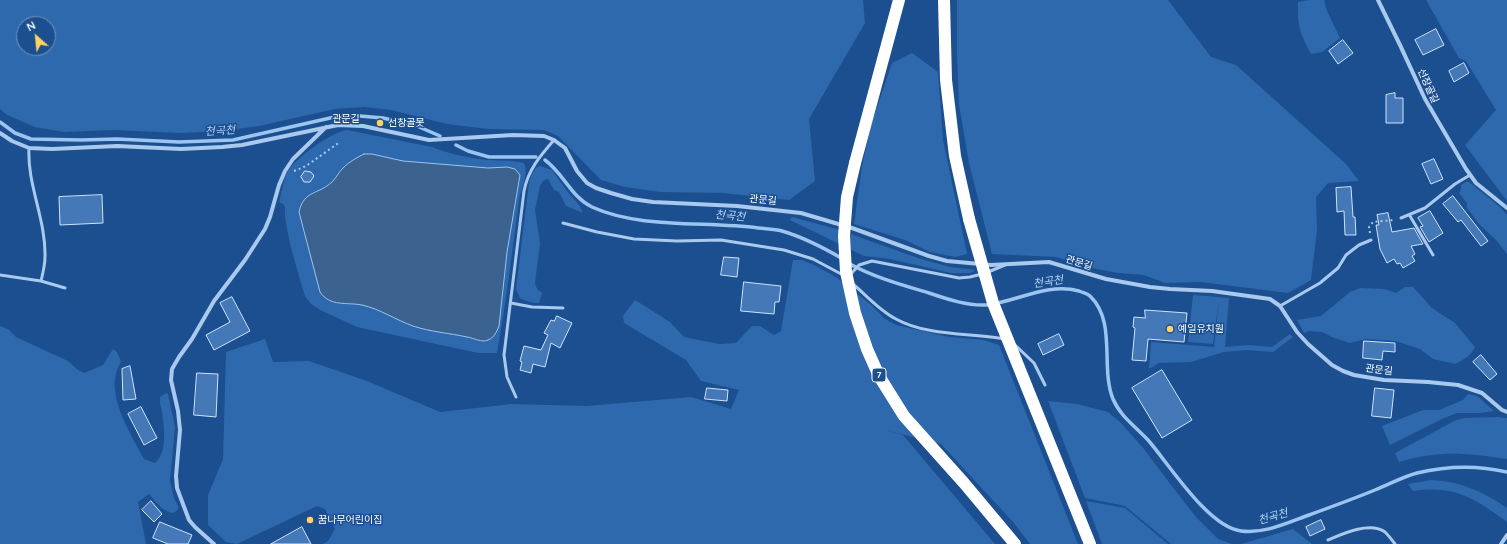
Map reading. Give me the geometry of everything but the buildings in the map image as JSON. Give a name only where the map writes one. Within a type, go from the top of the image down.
[{"type":"highway","name":"7","points":[[899,0],[847,197],[844,236],[846,272],[855,312],[867,349],[879,376],[904,416],[964,483],[1015,544]]},
{"type":"highway","points":[[944,0],[946,80],[955,156],[969,219],[993,303],[1090,544]]},
{"type":"street","name":"선장골길","points":[[1378,0],[1427,104],[1470,175],[1476,183],[1507,208]]},
{"type":"street","name":"관문길","points":[[0,133],[12,141],[29,148],[52,149],[117,146],[181,148],[222,147],[242,145],[338,125],[363,126],[429,140],[532,135],[544,136],[554,140],[565,148],[581,178],[596,188],[611,194],[632,199],[653,202],[737,206],[801,213],[852,228],[941,259],[964,263],[1007,265],[1049,262],[1106,279],[1170,289],[1212,291],[1270,299],[1280,306],[1302,339],[1322,357],[1343,371],[1354,375],[1376,379],[1458,385],[1482,394],[1502,410],[1507,412]]},
{"type":"street","points":[[214,544],[194,527],[189,520],[177,488],[176,476],[180,430],[178,410],[171,384],[171,375],[175,364],[192,339],[214,301],[245,260],[265,229],[284,171],[293,159],[327,127]]},
{"type":"street","points":[[1501,544],[1507,535]]},
{"type":"lane","points":[[516,396],[510,386],[504,365],[505,340],[526,182],[532,167],[554,140]]},
{"type":"lane","points":[[29,148],[30,176],[45,248],[45,264],[41,281]]},
{"type":"lane","points":[[1401,218],[1410,216],[1425,208],[1454,184],[1470,175]]},
{"type":"lane","points":[[1410,216],[1433,255]]},
{"type":"lane","points":[[563,223],[597,232],[634,239],[677,242],[720,240],[784,250],[819,262],[835,270],[847,278],[891,316],[910,325],[948,333],[1000,338],[1012,343],[1034,362],[1045,386]]},
{"type":"lane","points":[[1280,306],[1320,283],[1338,268],[1346,255],[1371,240]]},
{"type":"lane","points":[[847,278],[859,265],[872,260],[959,278],[980,275],[1007,265]]},
{"type":"lane","points":[[0,275],[41,281],[65,288]]},
{"type":"lane","points":[[511,303],[532,307],[563,308]]},
{"type":"lane","points":[[1328,540],[1352,531],[1365,528],[1376,528],[1384,532],[1395,544]]},
{"type":"path","points":[[284,171],[296,170],[306,166],[340,142]]},
{"type":"path","points":[[1371,240],[1369,227],[1373,222],[1401,218]]},
{"type":"shaded area","points":[[0,0],[863,0],[865,23],[809,119],[815,181],[789,200],[723,193],[660,192],[625,187],[601,180],[558,136],[544,130],[488,129],[447,124],[391,110],[364,107],[335,109],[259,126],[223,131],[181,133],[114,130],[64,132],[35,127],[7,115],[0,109]]},
{"type":"shaded area","points":[[957,0],[1168,0],[1211,57],[1236,65],[1346,164],[1359,181],[1328,183],[1316,197],[1317,230],[1311,280],[1288,293],[1201,282],[1165,283],[1144,275],[1118,273],[1092,268],[1056,257],[992,254],[969,163],[959,105]]},
{"type":"shaded area","points":[[1324,0],[1327,11],[1340,38],[1322,52],[1311,54],[1304,40],[1298,17],[1298,2]]},
{"type":"shaded area","points":[[1426,0],[1507,0],[1507,201],[1465,145],[1496,110],[1466,61],[1459,58]]},
{"type":"shaded area","points":[[912,53],[938,72],[943,140],[967,254],[955,257],[930,252],[905,240],[854,224],[862,166],[871,125],[892,63]]},
{"type":"shaded area","name":"선창골못","points":[[347,130],[432,147],[466,157],[524,163],[526,172],[519,201],[497,353],[478,353],[357,327],[320,310],[311,304],[305,296],[290,244],[285,218],[285,207],[279,202],[284,182],[288,171],[298,159],[323,140]]},
{"type":"shaded area","name":"선창골못","points":[[364,154],[372,154],[403,161],[488,168],[507,167],[515,169],[520,175],[507,252],[499,326],[492,338],[486,341],[481,341],[420,328],[407,324],[369,307],[334,302],[324,297],[320,292],[299,212],[301,205],[308,196],[327,186],[345,166]]},
{"type":"shaded area","points":[[540,166],[552,170],[579,205],[583,213],[566,206],[559,192],[554,190],[548,179],[544,180],[540,186],[535,210],[540,243],[535,283],[537,289],[542,293],[539,303],[534,303],[520,298],[516,289],[529,183],[534,170]]},
{"type":"shaded area","points":[[1469,182],[1500,207],[1507,215],[1507,254],[1496,240],[1479,224],[1467,208],[1467,203],[1459,193],[1461,185]]},
{"type":"shaded area","points":[[792,217],[836,229],[921,259],[950,267],[976,270],[970,273],[951,273],[890,259],[864,256],[790,220]]},
{"type":"shaded area","points":[[793,260],[802,260],[836,277],[871,305],[885,319],[896,325],[949,337],[984,340],[999,345],[1078,544],[1030,544],[1013,522],[941,444],[881,429],[903,435],[995,544],[323,544],[328,541],[335,529],[325,509],[317,506],[237,544],[226,542],[208,525],[208,495],[223,459],[226,352],[265,339],[273,362],[309,361],[367,381],[440,412],[512,404],[587,406],[691,397],[731,409],[739,390],[701,381],[686,360],[624,323],[623,316],[635,300],[670,322],[684,337],[719,344],[736,343],[752,326],[760,326],[774,335],[781,331]]},
{"type":"shaded area","points":[[1405,287],[1413,287],[1432,308],[1455,323],[1475,347],[1469,355],[1455,364],[1433,359],[1420,349],[1395,341],[1365,339],[1350,343],[1322,332],[1309,331],[1304,333],[1297,320],[1321,316],[1350,292],[1360,288],[1385,289],[1396,293]]},
{"type":"shaded area","points":[[1193,295],[1229,298],[1225,347],[1248,345],[1272,347],[1290,334],[1293,337],[1273,352],[1246,350],[1224,352],[1191,362],[1159,363],[1149,369],[1151,342],[1214,347],[1219,299],[1213,344],[1188,342]]},
{"type":"shaded area","points":[[0,326],[8,329],[16,337],[68,361],[84,373],[103,365],[113,349],[117,352],[121,362],[116,373],[115,385],[116,398],[120,412],[144,459],[155,463],[162,452],[164,439],[164,425],[160,397],[166,393],[168,394],[175,427],[170,481],[178,510],[173,513],[166,511],[149,494],[138,502],[146,544],[0,544]]},
{"type":"shaded area","points":[[1468,394],[1477,396],[1494,411],[1481,413],[1457,413],[1390,445],[1382,426],[1423,410],[1439,410],[1463,400]]},
{"type":"shaded area","points":[[1048,401],[1077,404],[1108,412],[1121,423],[1144,449],[1196,517],[1218,539],[1232,544],[1171,544],[1125,506],[1085,498]]},
{"type":"shaded area","points":[[1464,418],[1507,418],[1507,459],[1466,454],[1440,454],[1413,458],[1399,462],[1395,453],[1456,420]]},
{"type":"shaded area","points":[[1431,480],[1462,485],[1490,497],[1507,508],[1507,522],[1484,506],[1463,495],[1441,490],[1413,491],[1408,484]]},
{"type":"shaded area","points":[[1086,501],[1125,508],[1168,544],[1102,544]]},
{"type":"shaded area","points":[[1293,529],[1312,544],[1241,544]]},
{"type":"waterway","name":"천곡천","points":[[0,122],[15,133],[31,139],[117,139],[179,142],[233,140],[339,116],[360,116],[383,118],[417,126],[440,136]]},
{"type":"waterway","name":"천곡천","points":[[456,145],[468,151],[489,157],[536,157]]},
{"type":"waterway","name":"천곡천","points":[[545,160],[585,203],[611,214],[631,219],[779,230],[806,240],[843,259]]},
{"type":"waterway","name":"천곡천","points":[[848,263],[888,280],[950,300],[979,305],[998,303],[1055,289],[1079,291],[1089,295],[1098,307],[1103,319],[1106,332],[1109,386],[1116,405],[1124,416],[1148,440],[1190,493],[1203,507],[1228,527],[1250,532],[1267,529],[1358,497],[1417,473],[1462,467],[1484,468],[1507,472]]},
{"type":"place","name":"선창골못","points":[[380,123]]},
{"type":"place","name":"예일유치원","points":[[1170,329]]},
{"type":"place","name":"꿈나무어린이집","points":[[310,520]]}]
